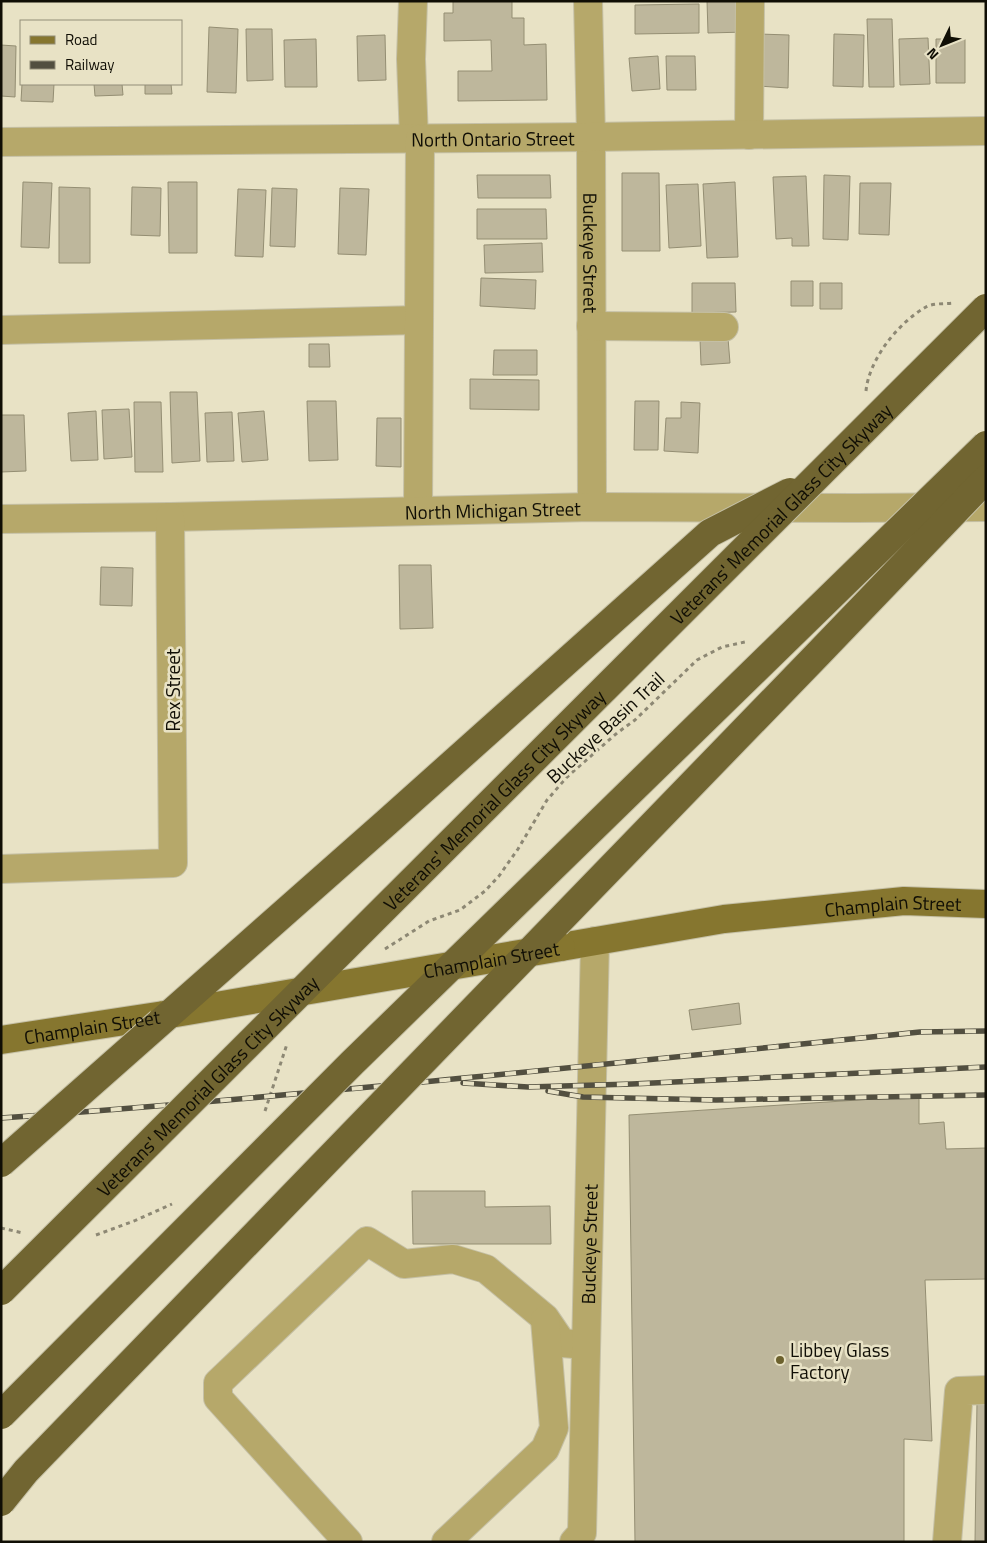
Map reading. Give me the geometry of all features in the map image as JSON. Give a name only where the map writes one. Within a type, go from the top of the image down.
[{"type":"highway","name":"Veterans' Memorial Glass City Skyway","points":[[1,1291],[986,308]]},
{"type":"highway","points":[[1,1415],[352,1063],[986,445]]},
{"type":"highway","points":[[1,1502],[26,1471],[986,479]]},
{"type":"highway","points":[[1,1163],[387,822],[710,532],[812,481]]},
{"type":"main road","name":"Champlain Street","points":[[1,1040],[164,1015],[724,919],[904,901],[986,904]]},
{"type":"street","points":[[413,1],[411,59],[417,139],[419,320],[418,511]]},
{"type":"street","name":"Buckeye Street","points":[[588,1],[591,137],[592,507]]},
{"type":"street","points":[[749,134],[750,1]]},
{"type":"street","name":"North Ontario Street","points":[[1,142],[417,139],[986,131]]},
{"type":"street","points":[[1,330],[419,320]]},
{"type":"street","points":[[591,326],[724,327]]},
{"type":"street","name":"North Michigan Street","points":[[1,519],[592,507],[986,507]]},
{"type":"street","name":"Rex Street","points":[[1,869],[173,863],[170,517]]},
{"type":"street","name":"Buckeye Street","points":[[574,1542],[582,1533],[595,941]]},
{"type":"street","points":[[348,1542],[218,1398],[218,1382],[367,1241],[404,1264],[453,1258],[486,1269],[545,1318],[562,1343],[586,1345]]},
{"type":"street","points":[[446,1542],[546,1449],[554,1428],[545,1318]]},
{"type":"street","points":[[947,1542],[959,1392],[986,1390]]},
{"type":"path","name":"Buckeye Basin Trail","points":[[382,951],[429,922],[460,910],[485,891],[500,876],[547,800],[567,776],[616,733],[635,720],[697,660],[722,647],[747,641]]},
{"type":"path","points":[[264,1114],[290,1036]]},
{"type":"path","points":[[92,1236],[134,1221],[178,1200]]},
{"type":"path","points":[[1,1228],[30,1235]]},
{"type":"building","points":[[453,1],[512,1],[512,18],[524,18],[524,45],[546,44],[547,100],[458,101],[458,71],[492,71],[491,40],[444,41],[444,13],[453,13]]},
{"type":"building","points":[[707,1],[745,1],[746,32],[708,33]]},
{"type":"building","points":[[699,4],[699,33],[635,34],[635,5]]},
{"type":"building","points":[[867,19],[892,19],[894,87],[869,87]]},
{"type":"building","points":[[209,27],[238,29],[236,93],[207,92]]},
{"type":"building","points":[[246,29],[272,29],[273,80],[247,81]]},
{"type":"building","points":[[759,34],[789,35],[788,88],[758,86]]},
{"type":"building","points":[[834,34],[864,35],[863,87],[833,86]]},
{"type":"building","points":[[385,35],[386,80],[358,81],[357,36]]},
{"type":"building","points":[[928,38],[930,84],[900,85],[899,39]]},
{"type":"building","points":[[316,39],[317,87],[285,87],[284,40]]},
{"type":"building","points":[[936,39],[965,39],[965,83],[936,83]]},
{"type":"building","points":[[1,45],[16,46],[15,97],[1,96]]},
{"type":"building","points":[[658,56],[660,89],[632,91],[629,58]]},
{"type":"building","points":[[666,56],[695,56],[696,90],[667,90]]},
{"type":"building","points":[[22,85],[54,85],[53,102],[21,101]]},
{"type":"building","points":[[94,85],[122,85],[123,95],[95,96]]},
{"type":"building","points":[[145,85],[171,85],[172,94],[145,94]]},
{"type":"building","points":[[622,173],[659,173],[660,251],[622,251]]},
{"type":"building","points":[[477,175],[550,175],[551,198],[478,198]]},
{"type":"building","points":[[824,175],[850,176],[848,240],[823,239]]},
{"type":"building","points":[[806,176],[809,246],[792,246],[792,238],[776,239],[773,177]]},
{"type":"building","points":[[23,182],[52,183],[49,248],[21,247]]},
{"type":"building","points":[[168,182],[197,182],[197,253],[169,253]]},
{"type":"building","points":[[735,182],[738,257],[707,258],[703,184]]},
{"type":"building","points":[[860,183],[891,183],[889,235],[859,234]]},
{"type":"building","points":[[698,184],[701,246],[669,248],[666,185]]},
{"type":"building","points":[[59,187],[90,188],[90,263],[59,263]]},
{"type":"building","points":[[132,187],[161,188],[160,236],[131,235]]},
{"type":"building","points":[[272,188],[297,189],[295,247],[270,246]]},
{"type":"building","points":[[340,188],[369,189],[366,255],[338,254]]},
{"type":"building","points":[[238,189],[266,190],[263,257],[235,256]]},
{"type":"building","points":[[477,209],[546,209],[547,239],[477,239]]},
{"type":"building","points":[[542,243],[543,272],[485,273],[484,245]]},
{"type":"building","points":[[481,278],[536,280],[535,309],[480,306]]},
{"type":"building","points":[[791,281],[813,281],[813,306],[791,306]]},
{"type":"building","points":[[692,283],[735,283],[736,312],[692,313]]},
{"type":"building","points":[[820,283],[842,283],[842,309],[820,309]]},
{"type":"building","points":[[728,338],[730,363],[701,365],[700,339]]},
{"type":"building","points":[[309,344],[329,344],[330,367],[309,367]]},
{"type":"building","points":[[494,350],[537,350],[537,375],[493,375]]},
{"type":"building","points":[[470,379],[539,380],[539,410],[470,409]]},
{"type":"building","points":[[170,392],[197,392],[200,461],[172,463]]},
{"type":"building","points":[[307,401],[336,401],[338,460],[309,461]]},
{"type":"building","points":[[635,401],[659,401],[658,450],[634,450]]},
{"type":"building","points":[[134,402],[161,402],[163,472],[135,472]]},
{"type":"building","points":[[681,402],[700,403],[698,453],[664,451],[666,418],[681,418]]},
{"type":"building","points":[[129,409],[132,457],[104,459],[102,410]]},
{"type":"building","points":[[96,411],[98,460],[71,461],[68,413]]},
{"type":"building","points":[[264,411],[268,460],[242,462],[238,413]]},
{"type":"building","points":[[232,412],[234,461],[207,462],[205,413]]},
{"type":"building","points":[[1,415],[24,415],[26,471],[1,472]]},
{"type":"building","points":[[377,418],[401,418],[401,467],[376,466]]},
{"type":"building","points":[[399,565],[431,565],[433,628],[400,629]]},
{"type":"building","points":[[101,567],[133,568],[132,606],[100,605]]},
{"type":"building","points":[[739,1003],[741,1024],[692,1030],[689,1010]]},
{"type":"building","name":"Libbey Glass Factory","points":[[919,1096],[919,1124],[944,1122],[946,1149],[986,1148],[986,1279],[925,1280],[932,1441],[904,1439],[904,1542],[635,1542],[629,1115]]},
{"type":"building","points":[[412,1191],[485,1191],[485,1207],[550,1206],[551,1244],[413,1244]]},
{"type":"building","points":[[977,1402],[986,1402],[986,1542],[975,1542]]},
{"type":"railway","points":[[1,1118],[346,1089],[920,1032],[986,1031]]},
{"type":"railway","points":[[463,1083],[528,1087],[632,1084],[986,1067]]},
{"type":"railway","points":[[548,1091],[583,1097],[716,1100],[986,1095]]},
{"type":"place","name":"Libbey Glass Factory","points":[[780,1360]]}]
